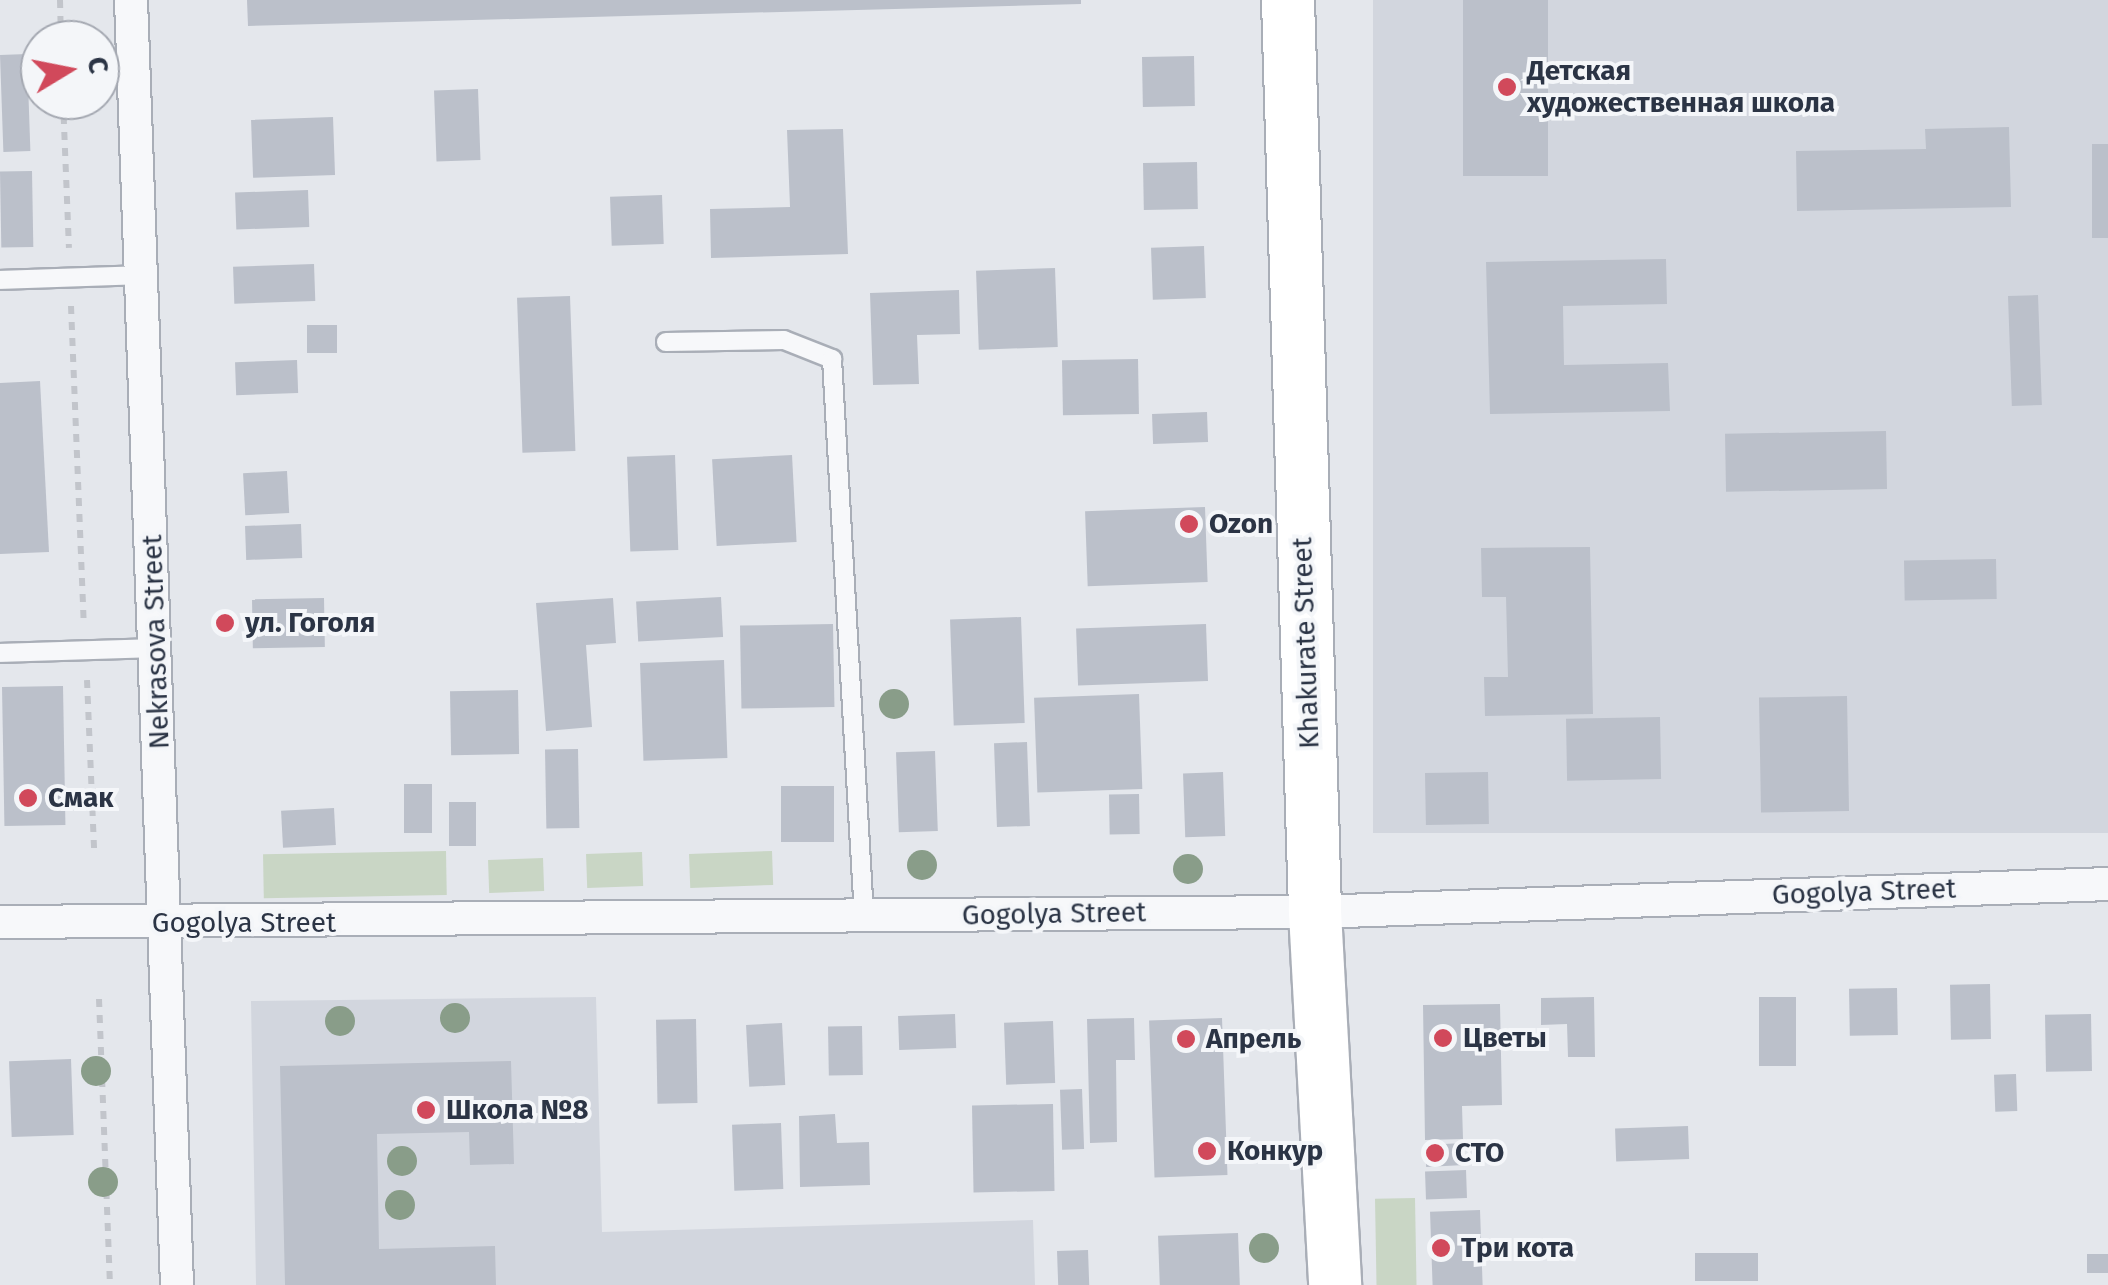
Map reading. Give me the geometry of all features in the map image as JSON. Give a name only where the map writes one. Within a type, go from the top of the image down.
[{"type":"main road","name":"Khakurate Street","points":[[1288,0],[1314,912],[1335,1285]]},
{"type":"street","name":"Nekrasova Street","points":[[131,0],[176,1285]]},
{"type":"street","name":"Gogolya Street","points":[[0,922],[165,925],[1314,912],[2108,884]]},
{"type":"lane","points":[[0,280],[143,275]]},
{"type":"lane","points":[[666,342],[784,340],[832,360],[864,916]]},
{"type":"lane","points":[[0,652],[156,648]]},
{"type":"path","points":[[64,120],[94,849]]},
{"type":"path","points":[[99,999],[110,1285]]},
{"type":"shaded area","points":[[1373,0],[2108,0],[2108,833],[1373,833]]},
{"type":"shaded area","name":"Школа №8","points":[[596,997],[602,1232],[1033,1220],[1035,1285],[256,1285],[251,1001]]},
{"type":"green space","points":[[446,851],[447,895],[264,898],[263,854]]},
{"type":"green space","points":[[772,851],[773,885],[690,888],[689,854]]},
{"type":"green space","points":[[642,852],[643,886],[587,888],[586,854]]},
{"type":"green space","points":[[543,858],[544,891],[489,893],[488,860]]},
{"type":"green space","points":[[1415,1198],[1417,1285],[1377,1285],[1375,1199]]},
{"type":"building","points":[[247,0],[1081,0],[1081,4],[248,26]]},
{"type":"building","name":"Детская художественная школа","points":[[1463,0],[1548,0],[1548,176],[1463,176]]},
{"type":"building","points":[[20,54],[20,120],[29,120],[30,151],[3,152],[0,55]]},
{"type":"building","points":[[1194,56],[1195,106],[1143,107],[1142,57]]},
{"type":"building","points":[[478,89],[480,160],[437,161],[434,91]]},
{"type":"building","points":[[333,117],[335,175],[253,178],[251,120]]},
{"type":"building","points":[[2009,127],[2011,207],[1797,211],[1796,151],[1926,149],[1925,129]]},
{"type":"building","points":[[843,129],[848,254],[711,258],[710,209],[790,207],[787,130]]},
{"type":"building","points":[[2092,144],[2108,144],[2108,238],[2092,238]]},
{"type":"building","points":[[1197,162],[1198,209],[1144,210],[1143,163]]},
{"type":"building","points":[[32,171],[33,247],[1,248],[0,172]]},
{"type":"building","points":[[308,190],[309,227],[236,230],[235,193]]},
{"type":"building","points":[[662,195],[664,244],[612,246],[610,197]]},
{"type":"building","points":[[1204,246],[1206,298],[1153,300],[1151,248]]},
{"type":"building","points":[[1666,259],[1667,304],[1563,306],[1564,365],[1668,363],[1670,411],[1490,414],[1486,262]]},
{"type":"building","points":[[314,264],[315,301],[234,304],[233,267]]},
{"type":"building","points":[[1055,268],[1058,347],[979,350],[976,271]]},
{"type":"building","points":[[959,290],[960,334],[917,335],[919,384],[873,385],[870,293]]},
{"type":"building","points":[[2038,295],[2042,405],[2012,406],[2008,296]]},
{"type":"building","points":[[570,296],[575,451],[522,453],[517,298]]},
{"type":"building","points":[[307,325],[337,325],[337,353],[307,353]]},
{"type":"building","points":[[1138,359],[1139,414],[1063,415],[1062,360]]},
{"type":"building","points":[[297,360],[298,393],[236,395],[235,362]]},
{"type":"building","points":[[40,381],[49,552],[0,554],[0,383]]},
{"type":"building","points":[[1207,412],[1208,442],[1153,444],[1152,414]]},
{"type":"building","points":[[1886,431],[1887,489],[1726,492],[1725,434]]},
{"type":"building","points":[[675,455],[678,550],[630,552],[627,457]]},
{"type":"building","points":[[792,455],[797,542],[717,546],[712,459]]},
{"type":"building","points":[[287,471],[289,513],[245,515],[243,473]]},
{"type":"building","points":[[1205,507],[1208,582],[1088,586],[1085,511]]},
{"type":"building","points":[[301,524],[302,558],[246,560],[245,526]]},
{"type":"building","points":[[1590,547],[1593,714],[1485,716],[1484,677],[1508,677],[1506,597],[1482,597],[1481,548]]},
{"type":"building","points":[[1996,559],[1997,599],[1905,601],[1904,561]]},
{"type":"building","points":[[721,597],[723,637],[638,641],[636,601]]},
{"type":"building","points":[[324,598],[325,647],[253,648],[252,599]]},
{"type":"building","points":[[613,598],[616,643],[586,645],[592,727],[546,731],[536,603]]},
{"type":"building","points":[[1021,617],[1025,723],[954,725],[950,619]]},
{"type":"building","points":[[833,624],[834,707],[741,709],[740,626]]},
{"type":"building","points":[[1206,624],[1208,681],[1078,686],[1076,629]]},
{"type":"building","points":[[724,660],[727,758],[643,761],[640,663]]},
{"type":"building","points":[[63,686],[65,825],[4,826],[2,687]]},
{"type":"building","points":[[518,690],[519,754],[451,755],[450,691]]},
{"type":"building","points":[[1139,694],[1142,789],[1037,793],[1034,698]]},
{"type":"building","points":[[1847,696],[1849,811],[1761,813],[1759,698]]},
{"type":"building","points":[[1660,717],[1661,779],[1567,781],[1566,719]]},
{"type":"building","points":[[1027,742],[1030,826],[997,827],[994,743]]},
{"type":"building","points":[[578,749],[579,828],[546,829],[545,750]]},
{"type":"building","points":[[935,751],[938,831],[899,832],[896,752]]},
{"type":"building","points":[[1223,772],[1225,836],[1185,837],[1183,773]]},
{"type":"building","points":[[1488,772],[1489,824],[1426,825],[1425,773]]},
{"type":"building","points":[[404,784],[432,784],[432,833],[404,833]]},
{"type":"building","points":[[781,786],[834,786],[834,842],[781,842]]},
{"type":"building","points":[[1139,794],[1140,834],[1110,835],[1109,795]]},
{"type":"building","points":[[449,802],[476,802],[476,846],[449,846]]},
{"type":"building","points":[[334,808],[336,845],[283,848],[281,811]]},
{"type":"building","points":[[1990,984],[1991,1039],[1951,1040],[1950,985]]},
{"type":"building","points":[[1897,988],[1898,1035],[1850,1036],[1849,989]]},
{"type":"building","points":[[1594,997],[1595,1057],[1568,1057],[1567,1024],[1541,1025],[1541,998]]},
{"type":"building","points":[[1759,997],[1796,997],[1796,1066],[1759,1066]]},
{"type":"building","points":[[1500,1004],[1502,1105],[1462,1106],[1463,1139],[1425,1140],[1423,1005]]},
{"type":"building","points":[[955,1014],[956,1048],[899,1050],[898,1016]]},
{"type":"building","points":[[2091,1014],[2092,1071],[2046,1072],[2045,1015]]},
{"type":"building","points":[[1134,1018],[1135,1060],[1116,1060],[1117,1142],[1090,1143],[1087,1019]]},
{"type":"building","points":[[1222,1018],[1227,1175],[1155,1177],[1149,1021]]},
{"type":"building","points":[[696,1019],[697,1103],[657,1104],[656,1020]]},
{"type":"building","points":[[1053,1021],[1055,1083],[1006,1085],[1004,1023]]},
{"type":"building","points":[[782,1023],[785,1085],[749,1087],[746,1025]]},
{"type":"building","points":[[862,1026],[863,1075],[829,1076],[828,1027]]},
{"type":"building","points":[[71,1059],[74,1135],[12,1137],[9,1061]]},
{"type":"building","points":[[511,1061],[514,1164],[470,1165],[469,1132],[377,1134],[379,1249],[495,1246],[496,1285],[285,1285],[280,1066]]},
{"type":"building","points":[[2016,1074],[2017,1111],[1995,1112],[1994,1075]]},
{"type":"building","points":[[1082,1089],[1084,1149],[1062,1150],[1060,1090]]},
{"type":"building","points":[[1053,1104],[1055,1191],[974,1192],[972,1105]]},
{"type":"building","points":[[835,1114],[837,1143],[869,1142],[870,1185],[800,1187],[799,1116]]},
{"type":"building","points":[[781,1123],[783,1189],[734,1191],[732,1125]]},
{"type":"building","points":[[1688,1126],[1689,1159],[1616,1162],[1615,1129]]},
{"type":"building","points":[[1463,1143],[1464,1165],[1426,1167],[1425,1145]]},
{"type":"building","points":[[1466,1170],[1467,1198],[1426,1199],[1425,1171]]},
{"type":"building","points":[[1480,1210],[1483,1285],[1433,1285],[1430,1212]]},
{"type":"building","points":[[1238,1233],[1240,1285],[1160,1285],[1158,1236]]},
{"type":"building","points":[[1088,1250],[1089,1285],[1058,1285],[1057,1251]]},
{"type":"building","points":[[1695,1253],[1758,1253],[1758,1281],[1695,1281]]},
{"type":"building","points":[[2087,1254],[2108,1254],[2108,1273],[2087,1273]]},
{"type":"place","name":"Детская художественная школа","points":[[1507,87]]},
{"type":"place","name":"Ozon","points":[[1189,524]]},
{"type":"place","name":"ул. Гоголя","points":[[225,623]]},
{"type":"place","name":"Смак","points":[[28,798]]},
{"type":"place","name":"Цветы","points":[[1443,1038]]},
{"type":"place","name":"Апрель","points":[[1186,1039]]},
{"type":"place","name":"Школа №8","points":[[426,1110]]},
{"type":"place","name":"Конкур","points":[[1207,1151]]},
{"type":"place","name":"СТО","points":[[1435,1153]]},
{"type":"place","name":"Три кота","points":[[1441,1248]]}]
